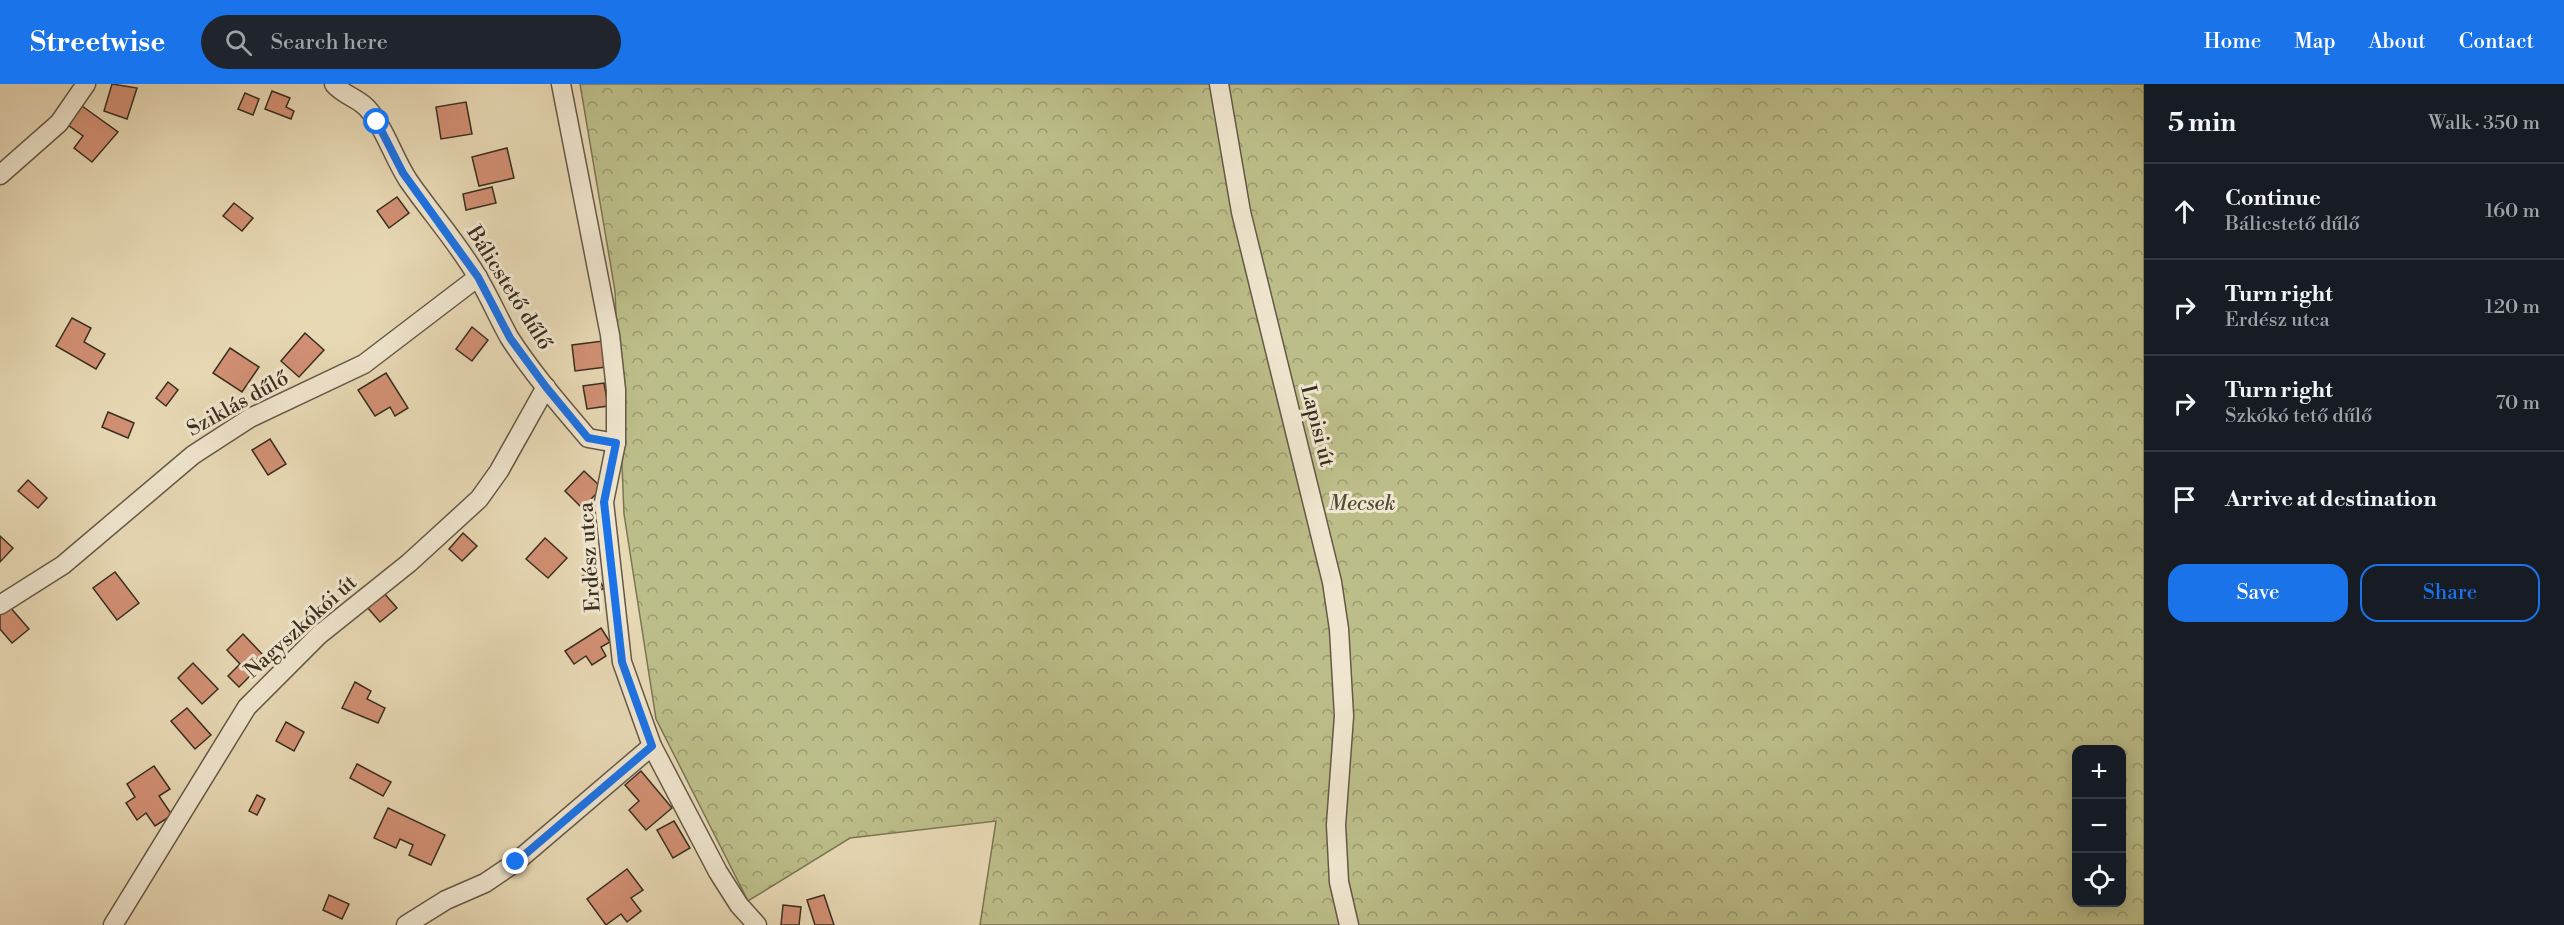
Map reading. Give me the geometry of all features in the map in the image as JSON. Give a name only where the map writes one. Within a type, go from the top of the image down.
[{"type":"street","points":[[0,175],[59,123],[86,84]]},
{"type":"street","name":"Bálicstető dűlő","points":[[334,84],[340,91],[366,107],[377,122],[403,173],[478,277],[510,338],[546,387],[588,438],[616,443]]},
{"type":"street","name":"Erdész utca","points":[[561,84],[610,335],[616,390],[616,443],[604,502],[622,662],[652,746],[718,872],[739,906],[757,925]]},
{"type":"street","name":"Lapisi út","points":[[1219,84],[1241,212],[1332,582],[1339,629],[1344,716],[1336,825],[1339,882],[1348,925]]},
{"type":"street","name":"Sziklás dűlő","points":[[0,605],[63,565],[192,455],[250,418],[364,364],[478,277]]},
{"type":"street","name":"Nagyszkókói út","points":[[113,925],[247,707],[319,635],[409,563],[479,499],[499,471],[546,387]]},
{"type":"street","points":[[406,925],[446,900],[484,883],[516,862],[652,746]]},
{"type":"green space","name":"Mecsek","points":[[580,84],[2144,84],[2144,925],[980,925],[996,821],[850,838],[748,901],[656,719],[624,514],[615,291]]},
{"type":"building","points":[[112,84],[137,88],[127,119],[104,111]]},
{"type":"building","points":[[272,91],[290,98],[286,107],[294,111],[291,119],[265,109]]},
{"type":"building","points":[[245,93],[259,99],[253,115],[238,109]]},
{"type":"building","points":[[466,102],[472,134],[441,139],[436,107]]},
{"type":"building","points":[[82,106],[118,132],[92,162],[74,148],[83,136],[68,125]]},
{"type":"building","points":[[507,148],[514,178],[479,186],[472,157]]},
{"type":"building","points":[[492,187],[496,203],[466,210],[463,194]]},
{"type":"building","points":[[397,197],[409,213],[389,228],[377,211]]},
{"type":"building","points":[[234,203],[253,218],[242,231],[223,216]]},
{"type":"building","points":[[72,318],[91,328],[84,342],[105,354],[96,369],[56,346]]},
{"type":"building","points":[[472,327],[488,340],[472,361],[456,349]]},
{"type":"building","points":[[305,333],[324,350],[299,377],[281,361]]},
{"type":"building","points":[[603,341],[606,367],[575,371],[572,345]]},
{"type":"building","points":[[230,348],[259,367],[242,392],[213,373]]},
{"type":"building","points":[[386,373],[408,408],[395,416],[390,407],[375,416],[358,390]]},
{"type":"building","points":[[168,382],[178,390],[166,406],[156,398]]},
{"type":"building","points":[[604,383],[608,406],[587,409],[583,386]]},
{"type":"building","points":[[108,412],[134,423],[128,438],[102,427]]},
{"type":"building","points":[[270,439],[286,464],[268,475],[252,450]]},
{"type":"building","points":[[584,471],[602,488],[582,508],[565,491]]},
{"type":"building","points":[[28,480],[47,498],[38,508],[18,491]]},
{"type":"building","points":[[463,533],[477,546],[462,561],[449,549]]},
{"type":"building","points":[[0,536],[13,548],[0,562]]},
{"type":"building","points":[[545,538],[567,558],[548,578],[526,559]]},
{"type":"building","points":[[592,569],[604,588],[593,595],[581,577]]},
{"type":"building","points":[[115,572],[139,603],[117,620],[93,588]]},
{"type":"building","points":[[383,592],[397,608],[380,622],[367,607]]},
{"type":"building","points":[[9,606],[29,629],[12,643],[0,629],[0,614]]},
{"type":"building","points":[[601,628],[610,642],[601,647],[606,656],[592,665],[586,656],[574,664],[565,651]]},
{"type":"building","points":[[243,634],[262,654],[253,663],[258,668],[239,687],[228,676],[240,664],[227,650]]},
{"type":"building","points":[[193,663],[218,689],[202,704],[178,678]]},
{"type":"building","points":[[355,682],[371,691],[367,699],[385,708],[378,723],[342,708]]},
{"type":"building","points":[[187,708],[211,735],[195,749],[171,721]]},
{"type":"building","points":[[286,722],[304,732],[294,751],[276,741]]},
{"type":"building","points":[[357,764],[391,782],[383,796],[350,778]]},
{"type":"building","points":[[154,766],[170,789],[159,796],[172,815],[155,826],[146,813],[137,820],[126,803],[135,797],[127,784]]},
{"type":"building","points":[[641,771],[672,808],[646,830],[629,810],[639,801],[625,785]]},
{"type":"building","points":[[257,795],[265,799],[257,815],[249,811]]},
{"type":"building","points":[[388,808],[445,835],[431,865],[409,855],[413,845],[400,839],[396,848],[374,838]]},
{"type":"building","points":[[674,821],[690,848],[673,858],[657,830]]},
{"type":"building","points":[[627,869],[643,890],[631,898],[641,911],[627,922],[621,914],[606,925],[587,899]]},
{"type":"building","points":[[329,895],[349,904],[342,919],[323,910]]},
{"type":"building","points":[[824,895],[834,925],[815,925],[807,900]]},
{"type":"building","points":[[783,905],[801,907],[799,925],[781,925]]},
{"type":"route","points":[[377,122],[403,173],[454,241],[478,277],[510,338],[546,387],[588,438],[616,443],[604,502],[622,662],[645,721],[652,746],[516,862]]}]
